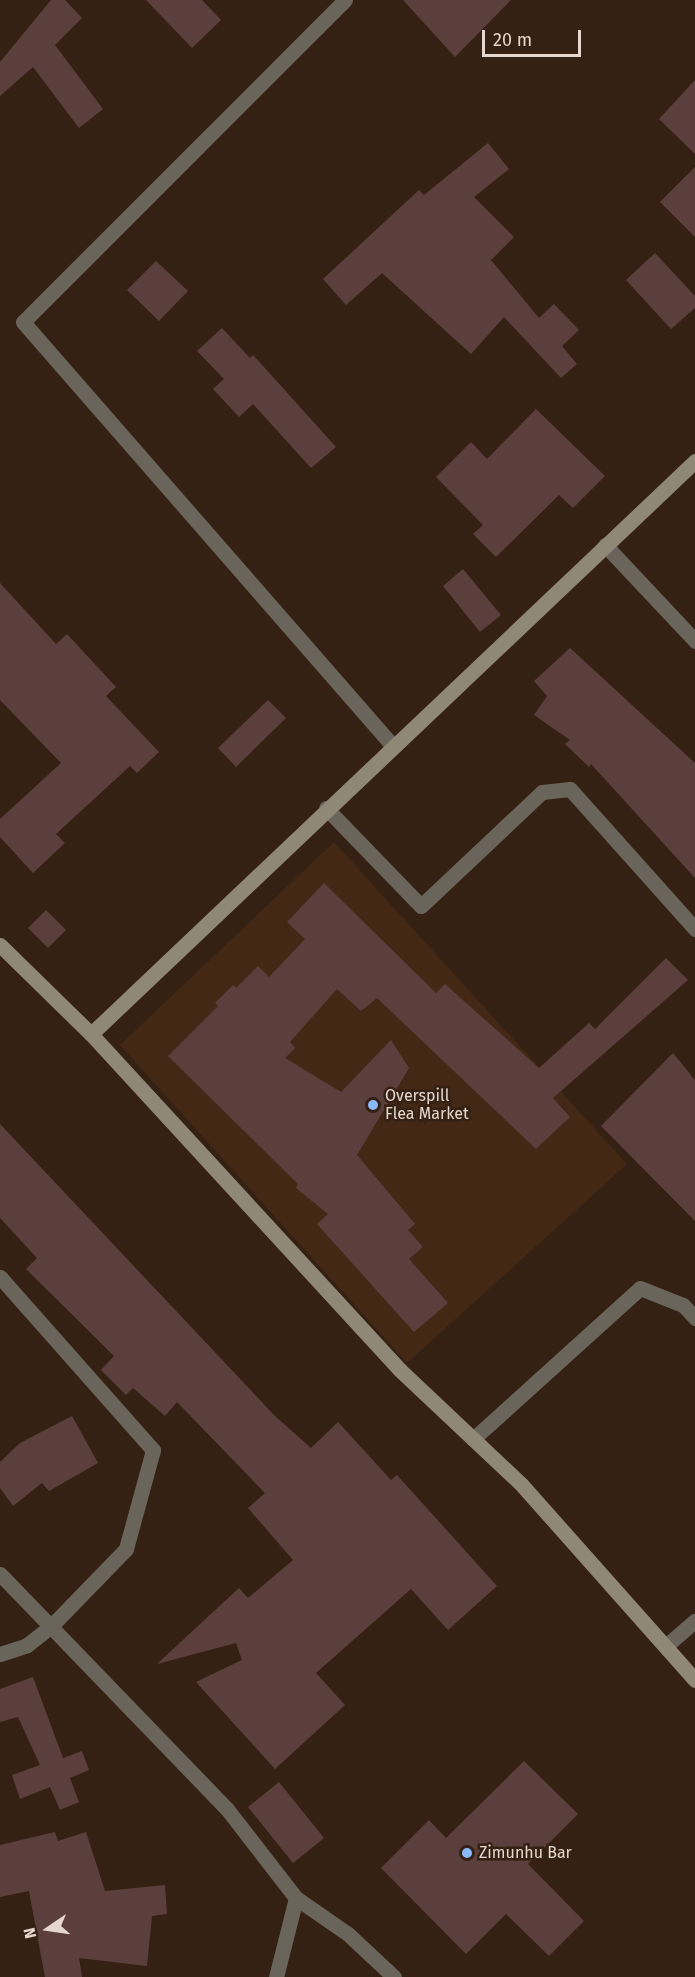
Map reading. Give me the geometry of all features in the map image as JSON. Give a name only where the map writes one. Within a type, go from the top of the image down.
[{"type":"street","points":[[345,0],[23,322],[392,745]]},
{"type":"street","points":[[91,1034],[392,745],[695,461]]},
{"type":"street","points":[[605,545],[695,641]]},
{"type":"street","points":[[326,808],[421,906],[542,792],[570,789],[695,929]]},
{"type":"street","points":[[0,945],[91,1034],[400,1370],[521,1484],[667,1645],[695,1680]]},
{"type":"street","points":[[0,1277],[153,1450],[126,1549],[51,1626],[27,1645],[0,1653]]},
{"type":"street","points":[[474,1439],[640,1288],[683,1305],[695,1318]]},
{"type":"street","points":[[0,1574],[227,1809],[296,1898],[348,1934],[394,1977]]},
{"type":"street","points":[[667,1645],[695,1621]]},
{"type":"street","points":[[276,1977],[296,1898]]},
{"type":"shaded area","name":"Overspill Flea Market","points":[[334,842],[627,1164],[407,1363],[120,1045]]},
{"type":"building","points":[[51,0],[65,0],[82,18],[55,45],[103,109],[79,128],[33,67],[0,96],[0,62]]},
{"type":"building","points":[[146,0],[202,0],[221,20],[192,48]]},
{"type":"building","points":[[403,0],[511,0],[455,57]]},
{"type":"building","points":[[695,80],[695,154],[659,119]]},
{"type":"building","points":[[488,143],[509,169],[474,197],[514,237],[491,260],[539,318],[554,304],[579,330],[562,346],[577,364],[561,378],[504,317],[471,354],[382,273],[346,305],[323,279],[419,190],[424,195]]},
{"type":"building","points":[[695,167],[695,237],[660,202]]},
{"type":"building","points":[[655,253],[695,296],[695,308],[671,329],[626,280]]},
{"type":"building","points":[[156,261],[188,291],[159,321],[127,290]]},
{"type":"building","points":[[222,328],[250,358],[253,355],[336,447],[311,468],[253,404],[239,417],[213,389],[224,379],[197,351]]},
{"type":"building","points":[[536,409],[605,476],[573,508],[559,495],[496,557],[473,534],[483,525],[436,477],[471,442],[487,459]]},
{"type":"building","points":[[463,569],[501,615],[480,632],[443,586]]},
{"type":"building","points":[[0,583],[56,644],[67,634],[116,687],[106,696],[159,752],[137,773],[130,766],[56,834],[65,843],[33,873],[0,837],[0,819],[61,763],[0,700]]},
{"type":"building","points":[[570,648],[695,763],[695,878],[591,764],[589,767],[565,744],[570,740],[534,715],[547,696],[534,681]]},
{"type":"building","points":[[268,700],[286,718],[236,767],[218,748]]},
{"type":"building","points":[[324,883],[436,993],[445,984],[539,1068],[589,1023],[595,1029],[666,958],[688,980],[553,1098],[570,1117],[536,1149],[377,998],[361,1011],[337,989],[290,1042],[295,1048],[285,1058],[341,1092],[391,1040],[409,1068],[357,1155],[415,1224],[408,1230],[423,1247],[409,1259],[448,1303],[414,1332],[317,1224],[328,1214],[296,1188],[298,1184],[168,1056],[218,1006],[215,1003],[233,985],[236,988],[258,966],[269,977],[305,939],[287,922]]},
{"type":"building","points":[[46,910],[66,930],[48,948],[28,928]]},
{"type":"building","points":[[673,1053],[695,1080],[695,1221],[601,1126]]},
{"type":"building","points":[[0,1124],[275,1416],[311,1448],[338,1422],[391,1480],[397,1475],[497,1586],[448,1630],[411,1589],[316,1673],[345,1705],[275,1769],[196,1682],[242,1660],[236,1643],[157,1664],[239,1588],[248,1598],[293,1560],[248,1508],[265,1493],[177,1402],[165,1416],[133,1388],[126,1395],[101,1370],[114,1356],[26,1269],[37,1258],[0,1218]]},
{"type":"building","points":[[72,1416],[98,1463],[49,1491],[42,1483],[13,1506],[0,1488],[0,1462],[20,1443]]},
{"type":"building","points":[[33,1677],[63,1758],[82,1751],[89,1770],[70,1778],[79,1802],[60,1810],[50,1787],[20,1799],[12,1775],[40,1765],[18,1717],[0,1722],[0,1689]]},
{"type":"building","name":"Zimunhu Bar","points":[[524,1761],[578,1814],[528,1864],[584,1921],[549,1956],[506,1914],[466,1954],[381,1868],[429,1820],[446,1838]]},
{"type":"building","points":[[279,1782],[324,1838],[293,1863],[248,1807]]},
{"type":"building","points":[[55,1832],[58,1841],[86,1832],[105,1891],[165,1885],[167,1914],[152,1916],[147,1966],[79,1958],[82,1977],[45,1977],[29,1891],[0,1897],[0,1845]]},
{"type":"place","name":"Overspill Flea Market","points":[[373,1105]]},
{"type":"place","name":"Zimunhu Bar","points":[[467,1853]]}]
